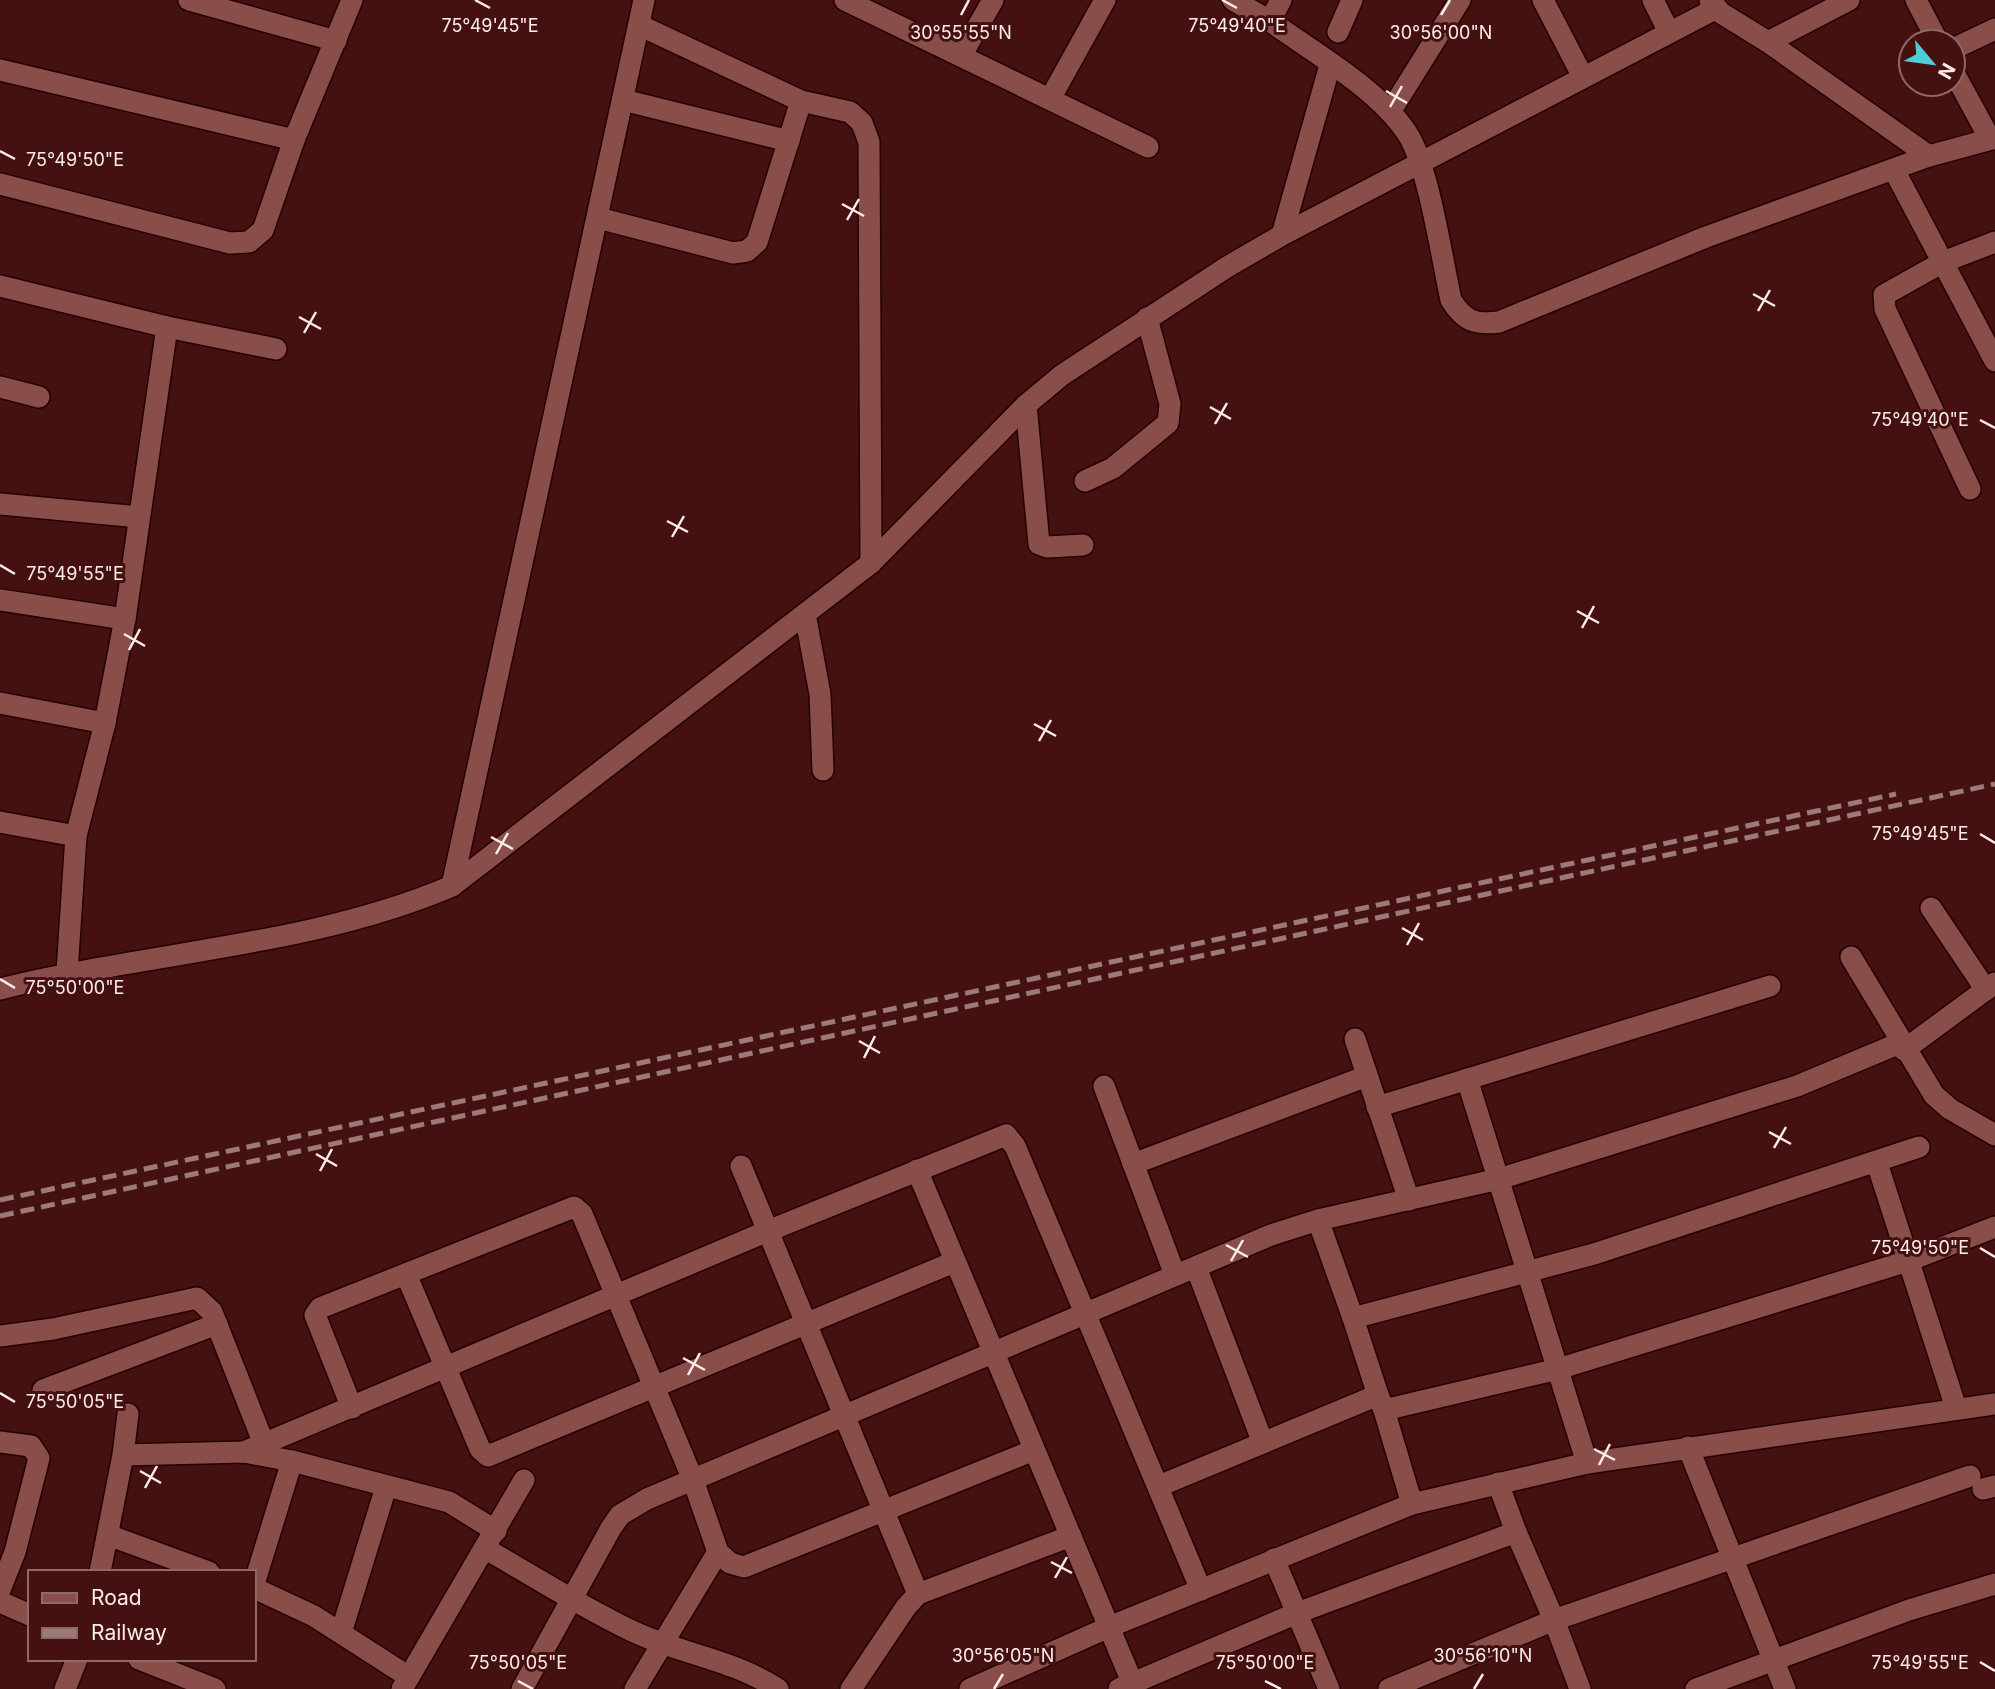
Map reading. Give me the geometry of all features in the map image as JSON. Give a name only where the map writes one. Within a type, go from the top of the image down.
[{"type":"street","points":[[189,0],[336,41]]},
{"type":"street","points":[[0,184],[241,243],[257,237],[263,230],[294,140],[352,0]]},
{"type":"street","points":[[452,886],[644,0]]},
{"type":"street","points":[[845,0],[875,6],[961,56],[1148,146]]},
{"type":"street","points":[[961,56],[993,0]]},
{"type":"street","points":[[1050,99],[1105,0]]},
{"type":"street","points":[[1233,0],[1270,21],[1390,111],[1409,135],[1420,164],[1451,300],[1460,315],[1472,323],[1499,322],[1706,237],[1929,156],[1992,139],[1967,95]]},
{"type":"street","points":[[1270,21],[1281,0]]},
{"type":"street","points":[[1338,32],[1352,0]]},
{"type":"street","points":[[1390,111],[1460,0]]},
{"type":"street","points":[[1543,0],[1583,77]]},
{"type":"street","points":[[1653,0],[1669,32]]},
{"type":"street","points":[[1768,42],[1849,0]]},
{"type":"street","points":[[1916,0],[1931,28]]},
{"type":"street","points":[[0,989],[67,972],[375,916],[452,886],[871,563],[1026,405],[1062,375],[1147,318],[1282,235],[1669,32],[1713,4],[1929,156]]},
{"type":"street","points":[[639,25],[800,101],[850,112],[862,123],[869,142],[871,563]]},
{"type":"street","points":[[1967,43],[1995,29]]},
{"type":"street","points":[[1282,235],[1330,65]]},
{"type":"street","points":[[0,69],[294,140]]},
{"type":"street","points":[[623,100],[789,141]]},
{"type":"street","points":[[598,218],[733,253],[747,251],[757,242],[800,101]]},
{"type":"street","points":[[1894,170],[1995,361]]},
{"type":"street","points":[[1970,489],[1883,302],[1889,291],[1943,262],[1995,242]]},
{"type":"street","points":[[0,286],[167,327],[276,349]]},
{"type":"street","points":[[1085,481],[1113,468],[1168,423],[1170,404],[1147,318]]},
{"type":"street","points":[[67,972],[76,835],[105,723],[125,619],[167,327]]},
{"type":"street","points":[[0,387],[39,397]]},
{"type":"street","points":[[1026,405],[1040,544],[1047,547],[1083,545]]},
{"type":"street","points":[[0,503],[139,517]]},
{"type":"street","points":[[0,600],[125,619]]},
{"type":"street","points":[[805,614],[820,694],[822,770]]},
{"type":"street","points":[[0,703],[105,723]]},
{"type":"street","points":[[0,822],[76,835]]},
{"type":"street","points":[[522,1689],[621,1515],[647,1499],[1271,1235],[1318,1220],[1499,1179],[1797,1086],[1902,1046],[1991,986],[1931,908]]},
{"type":"street","points":[[1851,957],[1902,1046],[1941,1103],[1995,1135]]},
{"type":"street","points":[[1377,1107],[1770,986]]},
{"type":"street","points":[[1355,1039],[1409,1200]]},
{"type":"street","points":[[1133,1164],[1367,1076]]},
{"type":"street","points":[[1467,1079],[1587,1463]]},
{"type":"street","points":[[1104,1086],[1175,1275]]},
{"type":"street","points":[[123,1455],[254,1448],[768,1231],[1006,1135],[1015,1146],[1201,1590]]},
{"type":"street","points":[[1353,1318],[1594,1254],[1919,1147]]},
{"type":"street","points":[[1877,1163],[1956,1408]]},
{"type":"street","points":[[741,1166],[809,1324],[918,1594]]},
{"type":"street","points":[[917,1170],[1109,1627],[1129,1687],[1297,1614],[1516,1532]]},
{"type":"street","points":[[352,1408],[316,1320],[316,1311],[574,1208],[582,1214],[618,1296],[718,1552],[730,1563],[744,1567],[1034,1450]]},
{"type":"street","points":[[1318,1220],[1353,1318],[1412,1504]]},
{"type":"street","points":[[1159,1486],[1263,1443],[1381,1403],[1558,1369],[1908,1261],[1995,1227]]},
{"type":"street","points":[[406,1274],[480,1449],[488,1456],[655,1389],[954,1262]]},
{"type":"street","points":[[1196,1267],[1263,1443]]},
{"type":"street","points":[[0,1336],[53,1329],[190,1297],[208,1306],[217,1324],[254,1448]]},
{"type":"street","points":[[43,1390],[217,1324]]},
{"type":"street","points":[[970,1689],[1109,1627],[1412,1504],[1587,1463],[1956,1408],[1995,1405]]},
{"type":"street","points":[[100,1570],[123,1455],[128,1414]]},
{"type":"street","points":[[0,1442],[26,1444],[34,1449],[38,1458],[15,1552],[0,1590]]},
{"type":"street","points":[[1688,1447],[1785,1689]]},
{"type":"street","points":[[254,1448],[292,1461],[449,1502],[491,1540],[574,1600],[662,1644],[730,1663],[778,1689]]},
{"type":"street","points":[[256,1579],[292,1461]]},
{"type":"street","points":[[256,1587],[341,1633],[406,1683],[524,1480]]},
{"type":"street","points":[[1498,1483],[1580,1689]]},
{"type":"street","points":[[1390,1689],[1554,1620],[1733,1557],[1983,1484]]},
{"type":"street","points":[[341,1633],[386,1487]]},
{"type":"street","points":[[108,1535],[203,1570]]},
{"type":"street","points":[[851,1689],[906,1607],[918,1594],[1071,1536]]},
{"type":"street","points":[[635,1689],[718,1552]]},
{"type":"street","points":[[1274,1559],[1329,1689]]},
{"type":"street","points":[[1696,1689],[1909,1610],[1995,1584]]},
{"type":"street","points":[[0,1602],[28,1614]]},
{"type":"street","points":[[65,1689],[76,1661]]},
{"type":"street","points":[[150,1661],[177,1666],[215,1689]]},
{"type":"railway","points":[[0,1216],[1995,784]]},
{"type":"railway","points":[[0,1200],[1896,794]]}]
